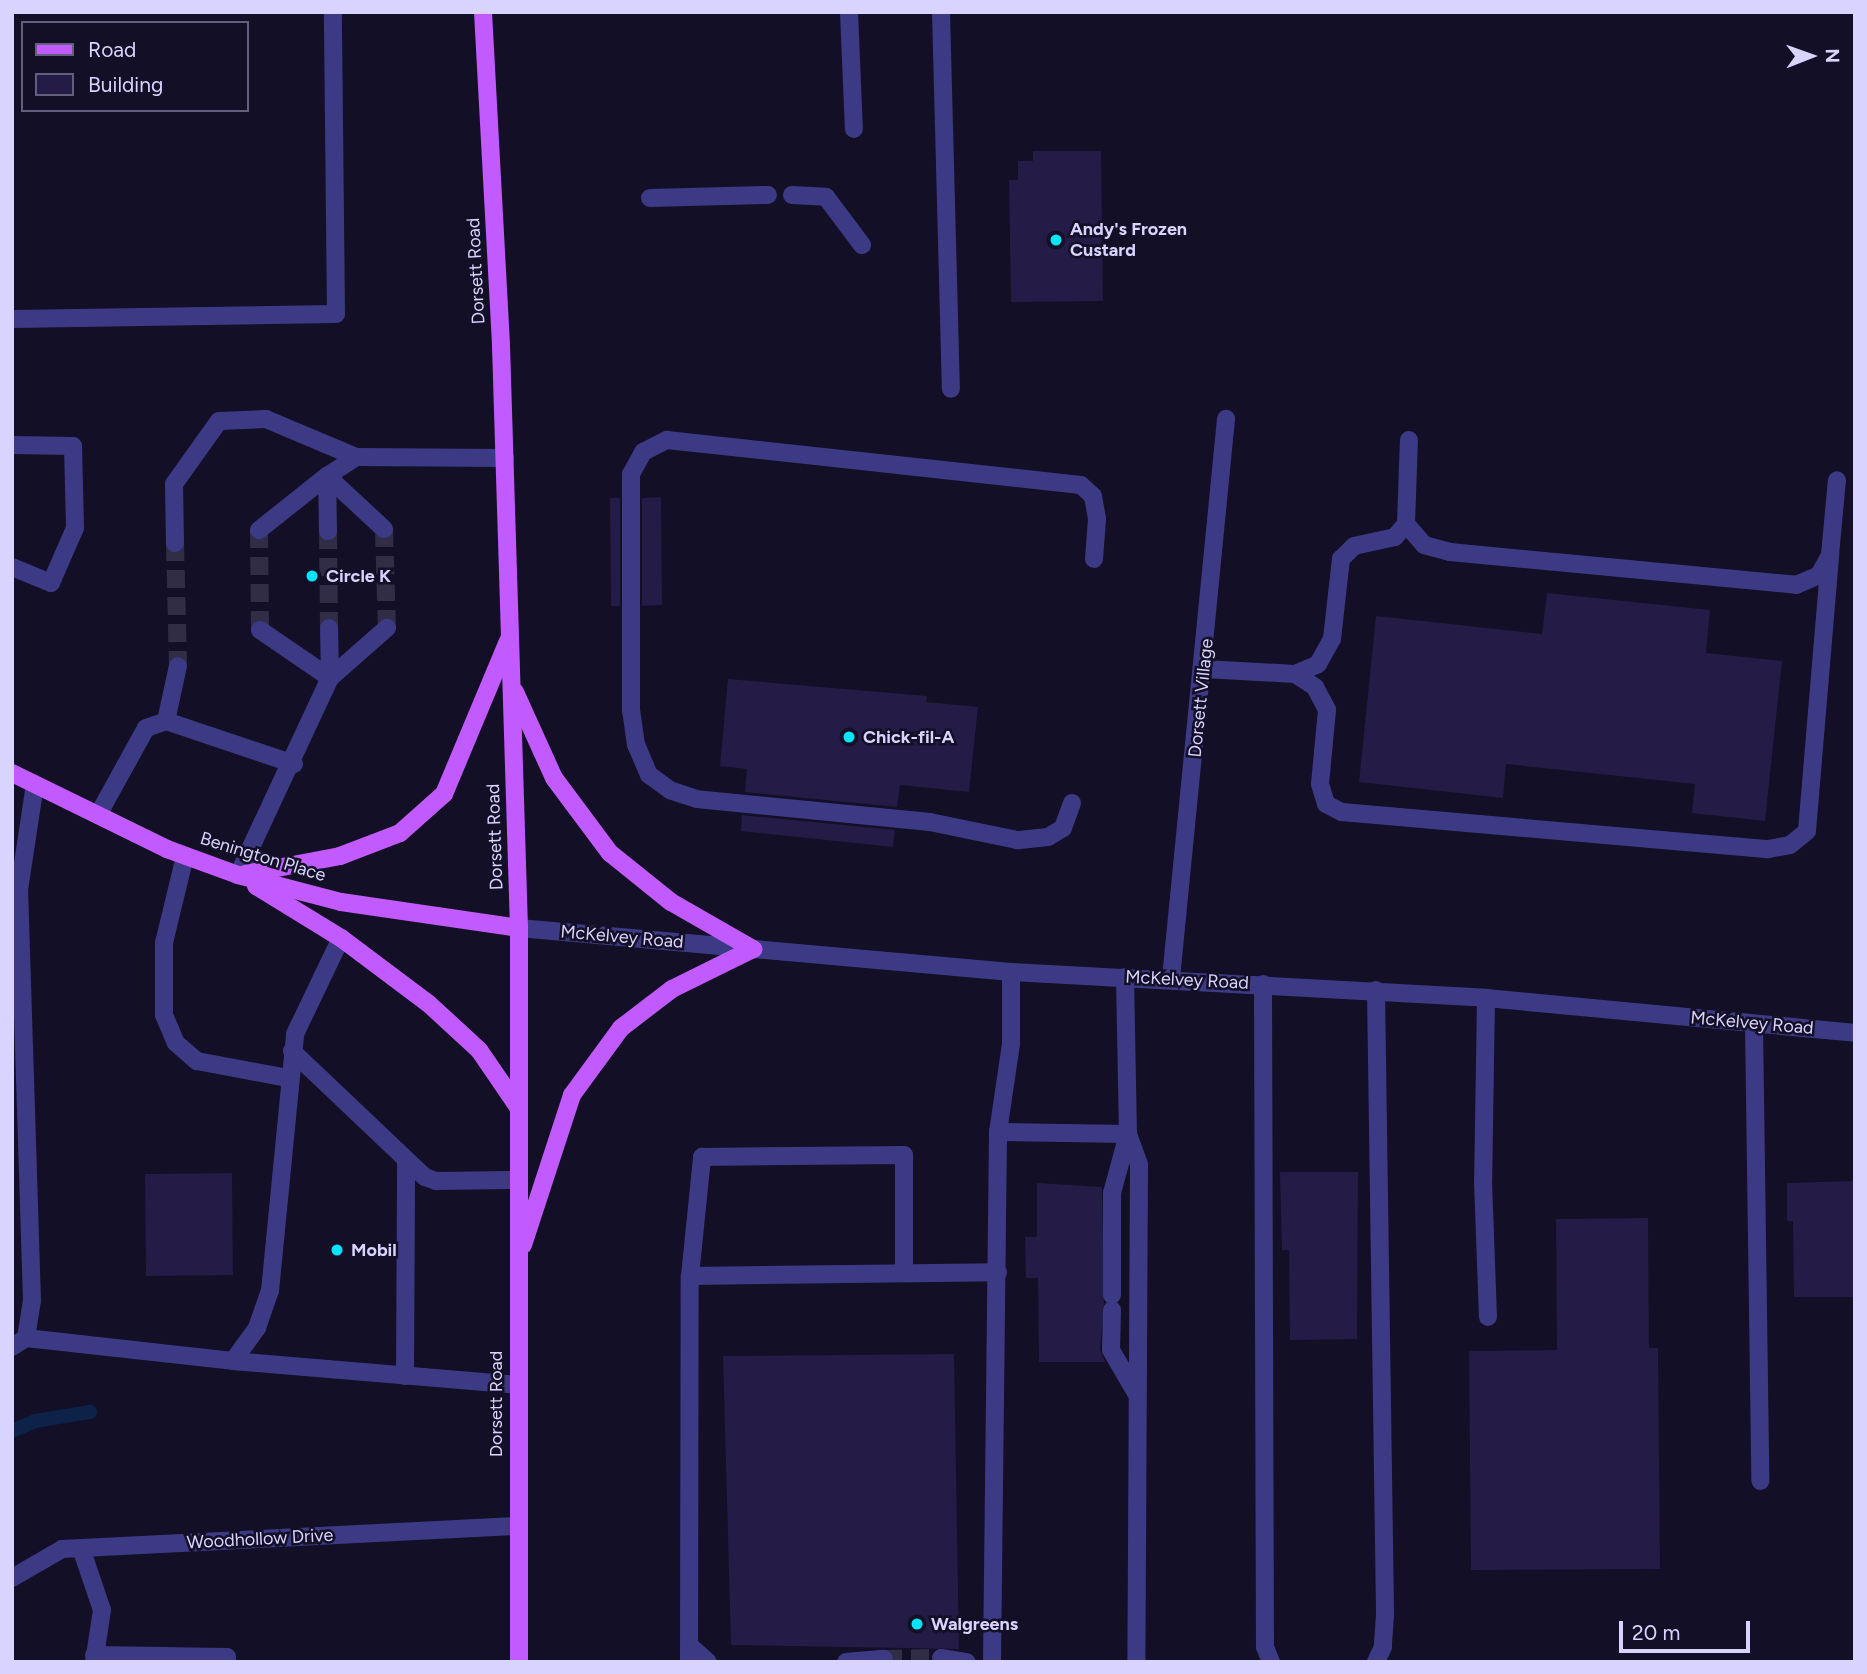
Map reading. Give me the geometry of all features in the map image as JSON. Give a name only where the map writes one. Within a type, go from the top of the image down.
[{"type":"main road","name":"Dorsett Road","points":[[483,12],[505,458],[519,929],[519,1662]]},
{"type":"main road","points":[[238,875],[340,856],[400,833],[444,794],[510,636]]},
{"type":"main road","points":[[512,683],[554,778],[611,853],[671,902],[753,948]]},
{"type":"main road","name":"Benington Place","points":[[12,773],[185,856],[238,875],[341,902],[519,929]]},
{"type":"main road","points":[[238,875],[341,938],[429,1004],[479,1050],[518,1107]]},
{"type":"main road","points":[[518,1261],[572,1095],[621,1028],[671,989],[753,948]]},
{"type":"street","points":[[12,319],[336,314],[332,12]]},
{"type":"street","points":[[849,12],[854,129]]},
{"type":"street","points":[[941,12],[951,390]]},
{"type":"street","points":[[650,198],[768,195]]},
{"type":"street","points":[[792,195],[826,197],[862,244]]},
{"type":"street","points":[[175,543],[174,484],[219,421],[266,419],[356,457],[505,458]]},
{"type":"street","name":"Dorsett Village","points":[[1171,978],[1226,419]]},
{"type":"street","points":[[1072,803],[1063,828],[1048,836],[1017,840],[930,822],[697,799],[670,790],[649,775],[636,745],[631,711],[631,474],[643,452],[667,440],[1081,485],[1093,496],[1097,519],[1094,559]]},
{"type":"street","points":[[1203,670],[1294,674],[1318,664],[1332,639],[1341,559],[1354,546],[1395,537],[1406,524],[1409,440]]},
{"type":"street","points":[[12,445],[73,446],[75,528],[51,583],[12,567]]},
{"type":"street","points":[[259,530],[327,476],[356,457]]},
{"type":"street","points":[[327,476],[384,529]]},
{"type":"street","points":[[327,476],[328,531]]},
{"type":"street","points":[[1294,674],[1315,687],[1327,710],[1320,783],[1326,803],[1342,812],[1768,849],[1790,845],[1807,831],[1837,480]]},
{"type":"street","points":[[1406,524],[1424,545],[1450,552],[1796,585],[1819,575],[1830,555]]},
{"type":"street","points":[[238,875],[294,764],[330,678],[329,628]]},
{"type":"street","points":[[330,678],[387,628]]},
{"type":"street","points":[[260,630],[330,678]]},
{"type":"street","points":[[166,721],[178,666]]},
{"type":"street","points":[[98,815],[146,728],[166,721],[294,764]]},
{"type":"street","points":[[35,784],[16,890],[32,1301],[19,1343],[517,1385]]},
{"type":"street","points":[[185,856],[164,943],[164,1014],[176,1043],[197,1060],[288,1078]]},
{"type":"street","name":"McKelvey Road","points":[[519,929],[1011,972],[1171,978],[1486,998],[1855,1033]]},
{"type":"street","points":[[233,1361],[257,1328],[270,1291],[288,1078],[295,1034],[341,938]]},
{"type":"street","points":[[992,1662],[998,1132],[1011,1044],[1011,972]]},
{"type":"street","points":[[1125,976],[1128,1135],[1112,1193],[1111,1350],[1136,1393]]},
{"type":"street","points":[[1262,984],[1265,1647],[1270,1662]]},
{"type":"street","points":[[1376,990],[1385,1615],[1383,1647],[1376,1662]]},
{"type":"street","points":[[1486,998],[1483,1181],[1488,1317]]},
{"type":"street","points":[[1754,1024],[1760,1481]]},
{"type":"street","points":[[292,1051],[406,1164],[436,1181],[518,1180]]},
{"type":"street","points":[[998,1132],[1128,1135]]},
{"type":"street","points":[[1128,1135],[1139,1165],[1136,1662]]},
{"type":"street","points":[[708,1662],[689,1654],[691,1276],[702,1157],[904,1155],[904,1273]]},
{"type":"street","points":[[405,1376],[406,1164]]},
{"type":"street","points":[[691,1276],[998,1272]]},
{"type":"street","name":"Woodhollow Drive","points":[[12,1578],[62,1549],[517,1526]]},
{"type":"street","points":[[81,1548],[102,1610],[94,1658],[227,1657],[227,1662]]},
{"type":"street","points":[[941,1658],[967,1662]]},
{"type":"street","points":[[846,1662],[884,1659]]},
{"type":"building","name":"Andy's Frozen Custard","points":[[1033,151],[1101,151],[1103,301],[1011,302],[1009,180],[1018,180],[1018,161],[1033,161]]},
{"type":"building","points":[[661,497],[662,605],[642,606],[642,498]]},
{"type":"building","points":[[610,498],[620,498],[620,606],[611,606]]},
{"type":"building","points":[[1547,593],[1710,610],[1706,653],[1782,661],[1765,821],[1692,813],[1695,784],[1506,764],[1503,798],[1359,782],[1376,616],[1542,634]]},
{"type":"building","name":"Chick-fil-A","points":[[728,679],[927,696],[926,702],[978,707],[969,792],[900,785],[897,807],[745,792],[747,769],[720,766]]},
{"type":"building","points":[[742,815],[895,830],[893,847],[741,831]]},
{"type":"building","points":[[1280,1172],[1358,1172],[1357,1339],[1290,1340],[1289,1250],[1282,1250]]},
{"type":"building","points":[[232,1173],[233,1275],[146,1276],[145,1174]]},
{"type":"building","points":[[1855,1181],[1855,1297],[1794,1297],[1793,1221],[1787,1221],[1787,1183]]},
{"type":"building","points":[[1037,1183],[1102,1187],[1104,1302],[1100,1350],[1105,1362],[1039,1362],[1038,1278],[1026,1278],[1025,1237],[1037,1237]]},
{"type":"building","points":[[1648,1218],[1649,1348],[1658,1348],[1660,1569],[1471,1570],[1469,1351],[1557,1350],[1556,1219]]},
{"type":"building","name":"Walgreens","points":[[954,1354],[959,1649],[731,1645],[723,1356]]},
{"type":"waterway","points":[[12,1431],[35,1421],[90,1412]]},
{"type":"tunnel","points":[[384,529],[387,628]]},
{"type":"tunnel","points":[[259,530],[260,630]]},
{"type":"tunnel","points":[[328,531],[329,628]]},
{"type":"tunnel","points":[[175,543],[178,666]]},
{"type":"tunnel","points":[[884,1659],[941,1658]]},
{"type":"place","name":"Andy's Frozen Custard","points":[[1056,240]]},
{"type":"place","name":"Circle K","points":[[312,576]]},
{"type":"place","name":"Chick-fil-A","points":[[849,737]]},
{"type":"place","name":"Mobil","points":[[337,1250]]},
{"type":"place","name":"Walgreens","points":[[917,1624]]}]
